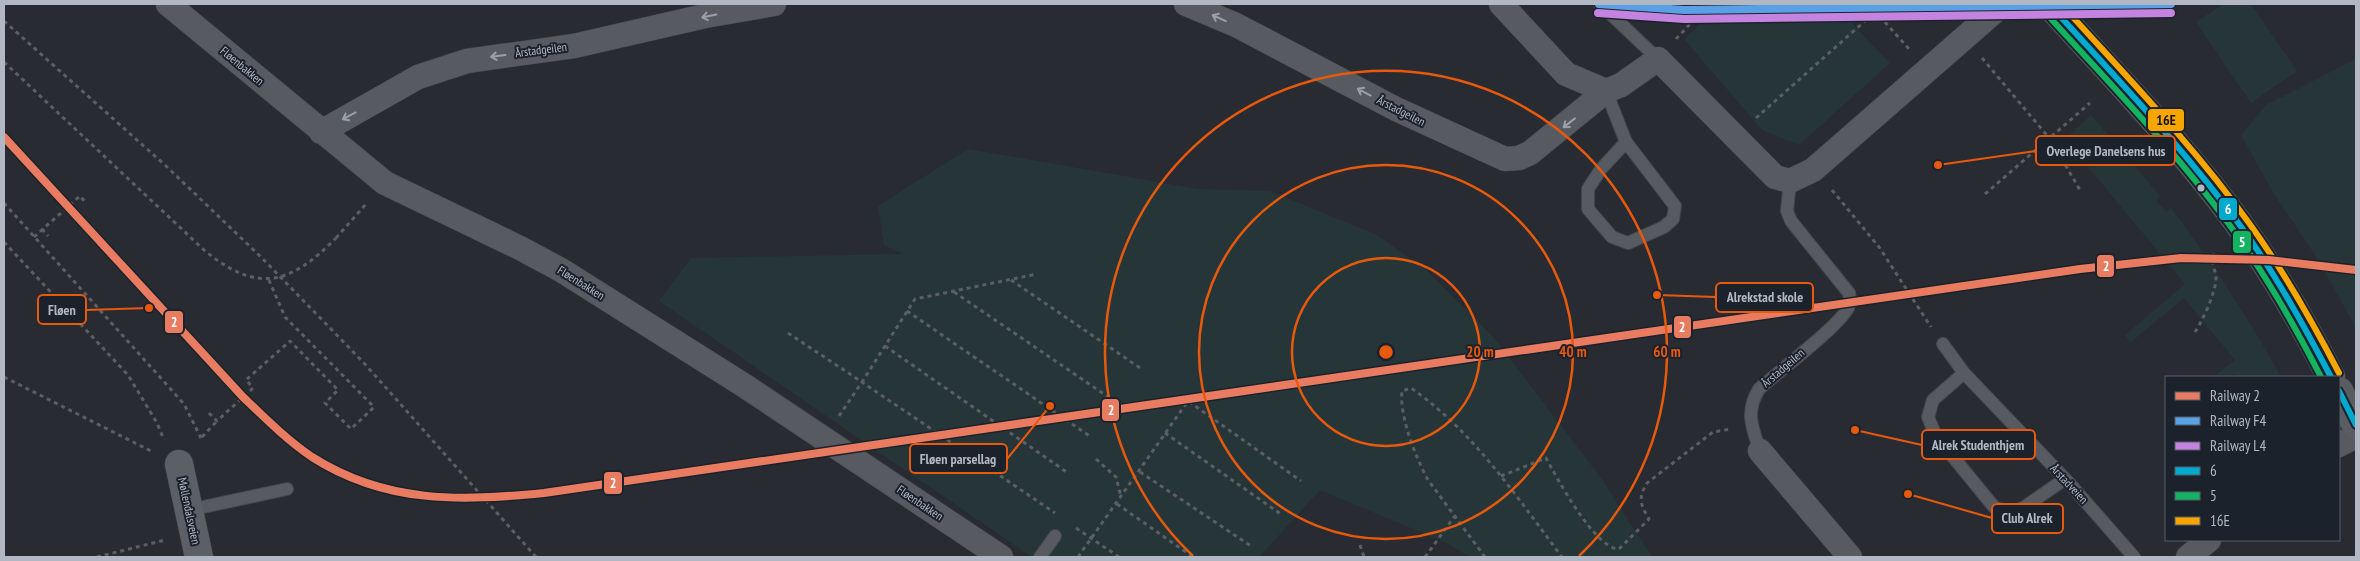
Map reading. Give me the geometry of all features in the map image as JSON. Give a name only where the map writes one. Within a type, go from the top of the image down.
[{"type":"main road","points":[[2049,4],[2193,165],[2217,195],[2287,297],[2331,376]]},
{"type":"main road","points":[[2340,393],[2356,425]]},
{"type":"street","name":"Fløenbakken","points":[[168,4],[385,183],[520,248],[561,270],[746,386],[1001,557]]},
{"type":"street","name":"Årstadgeilen","points":[[321,132],[418,77],[467,60],[574,46],[705,16],[774,4]]},
{"type":"street","name":"Årstadgeilen","points":[[1186,4],[1236,25],[1396,109],[1505,159],[1518,158],[1530,153],[1606,91],[1621,85],[1658,59]]},
{"type":"street","points":[[1501,4],[1566,74],[1606,91]]},
{"type":"street","points":[[1658,59],[1775,177],[1790,181],[1813,170],[2003,4]]},
{"type":"street","points":[[2340,444],[2356,436]]},
{"type":"street","points":[[1757,443],[1850,557]]},
{"type":"street","name":"Møllendalsveien","points":[[179,464],[194,533]]},
{"type":"street","points":[[2188,557],[2208,541]]},
{"type":"lane","points":[[1600,4],[1658,59]]},
{"type":"lane","points":[[1606,91],[1626,142],[1675,206],[1673,219],[1664,227],[1628,243],[1612,237],[1588,209],[1588,189],[1601,169],[1626,142]]},
{"type":"lane","name":"Årstadgeilen","points":[[1757,443],[1749,412],[1753,399],[1759,389],[1836,322],[1848,309],[1850,301],[1848,293],[1791,221],[1787,211],[1790,181]]},
{"type":"lane","name":"Årstadveien","points":[[1943,344],[1964,373],[2065,479],[2134,557]]},
{"type":"lane","points":[[1964,373],[1933,400],[1928,417],[1936,436],[1994,507],[2012,513],[2023,508],[2065,479]]},
{"type":"lane","points":[[194,533],[288,489]]},
{"type":"lane","points":[[1040,557],[1056,536]]},
{"type":"path","points":[[1676,39],[1712,4]]},
{"type":"path","points":[[1691,23],[1758,4]]},
{"type":"path","points":[[1869,4],[1927,70]]},
{"type":"path","points":[[1754,120],[1884,4]]},
{"type":"path","points":[[4,21],[166,166],[268,264],[364,363],[536,557]]},
{"type":"path","points":[[1979,55],[2050,139],[2080,190]]},
{"type":"path","points":[[4,62],[209,255],[231,271],[254,278],[268,278],[283,276],[304,268],[336,238],[385,183]]},
{"type":"path","points":[[1985,194],[2090,103]]},
{"type":"path","points":[[1833,191],[1879,247],[1943,344]]},
{"type":"path","points":[[34,237],[80,196],[86,203]]},
{"type":"path","points":[[4,203],[184,404],[201,438]]},
{"type":"path","points":[[42,229],[48,236]]},
{"type":"path","points":[[4,242],[128,375],[157,423],[166,446],[179,464]]},
{"type":"path","points":[[2195,332],[2203,320],[2216,276],[2211,263],[2214,252]]},
{"type":"path","points":[[824,438],[915,299],[1037,274]]},
{"type":"path","points":[[209,413],[216,421],[253,388],[246,380],[290,341],[338,390],[325,403],[351,429],[374,407],[284,316],[268,278]]},
{"type":"path","points":[[1010,280],[1143,370]]},
{"type":"path","points":[[954,291],[1117,403]]},
{"type":"path","points":[[907,311],[1091,437]]},
{"type":"path","points":[[788,333],[1045,506]]},
{"type":"path","points":[[885,346],[1068,473]]},
{"type":"path","points":[[4,377],[153,452]]},
{"type":"path","points":[[1485,557],[1454,517],[1421,468],[1404,416],[1402,391],[1411,388],[1438,407],[1463,431],[1501,476],[1562,557]]},
{"type":"path","points":[[1078,557],[1140,472],[1188,401],[1301,482]]},
{"type":"path","points":[[1501,476],[1546,458],[1587,523],[1602,540],[1612,548],[1619,549],[1650,519],[1640,504],[1640,494],[1647,484],[1713,432],[1732,429],[1757,443]]},
{"type":"path","points":[[1165,433],[1282,514]]},
{"type":"path","points":[[1096,458],[1116,477],[1121,497]]},
{"type":"path","points":[[1140,472],[1251,546]]},
{"type":"path","points":[[1117,504],[1193,557]]},
{"type":"path","points":[[1426,557],[1454,517]]},
{"type":"path","points":[[97,557],[194,533]]},
{"type":"path","points":[[1091,539],[1119,557]]},
{"type":"path","points":[[1360,545],[1364,557]]},
{"type":"shaded area","points":[[1721,4],[1833,4],[1890,63],[1799,145],[1762,130],[1684,39]]},
{"type":"shaded area","points":[[2223,4],[2251,4],[2297,71],[2251,103],[2196,22]]},
{"type":"shaded area","points":[[2356,59],[2356,328],[2317,258],[2274,194],[2241,135],[2266,105]]},
{"type":"shaded area","points":[[2091,115],[2160,196],[2156,200],[2166,212],[2171,208],[2243,312],[2280,376],[2235,376],[2234,374],[2231,376],[2214,376],[2235,360],[2184,298],[2131,342],[2125,335],[2185,284],[2065,139]]},
{"type":"shaded area","points":[[968,149],[1198,189],[1270,191],[1375,234],[1424,268],[1494,338],[1601,478],[1652,557],[1469,557],[1449,544],[1320,490],[1259,557],[1032,557],[659,301],[691,258],[903,254],[884,245],[878,206]]},
{"type":"rail line","name":"F4","points":[[1599,4],[1684,10],[2171,4]]},
{"type":"rail line","name":"L4","points":[[1598,13],[1684,19],[2171,13]]},
{"type":"rail line","name":"2","points":[[4,137],[243,397],[294,443],[312,457],[368,484],[424,496],[453,498],[544,493],[2080,269],[2181,258],[2269,260],[2356,270]]},
{"type":"transit line","name":"6","points":[[2049,4],[2148,113],[2220,198],[2278,282],[2330,376]]},
{"type":"transit line","name":"16E","points":[[2061,4],[2158,111],[2227,194],[2262,241],[2285,277],[2339,373]]},
{"type":"transit line","name":"5","points":[[2043,10],[2143,119],[2214,204],[2248,251],[2270,286],[2292,322],[2320,376]]},
{"type":"transit line","name":"6","points":[[2340,393],[2356,425]]},
{"type":"place","name":"Overlege Danelsens hus","points":[[1938,165]]},
{"type":"place","name":"Alrekstad skole","points":[[1657,295]]},
{"type":"place","name":"Fløen","points":[[149,308]]},
{"type":"place","name":"Fløen parsellag","points":[[1050,406]]},
{"type":"place","name":"Alrek Studenthjem","points":[[1855,430]]},
{"type":"place","name":"Club Alrek","points":[[1908,494]]}]
